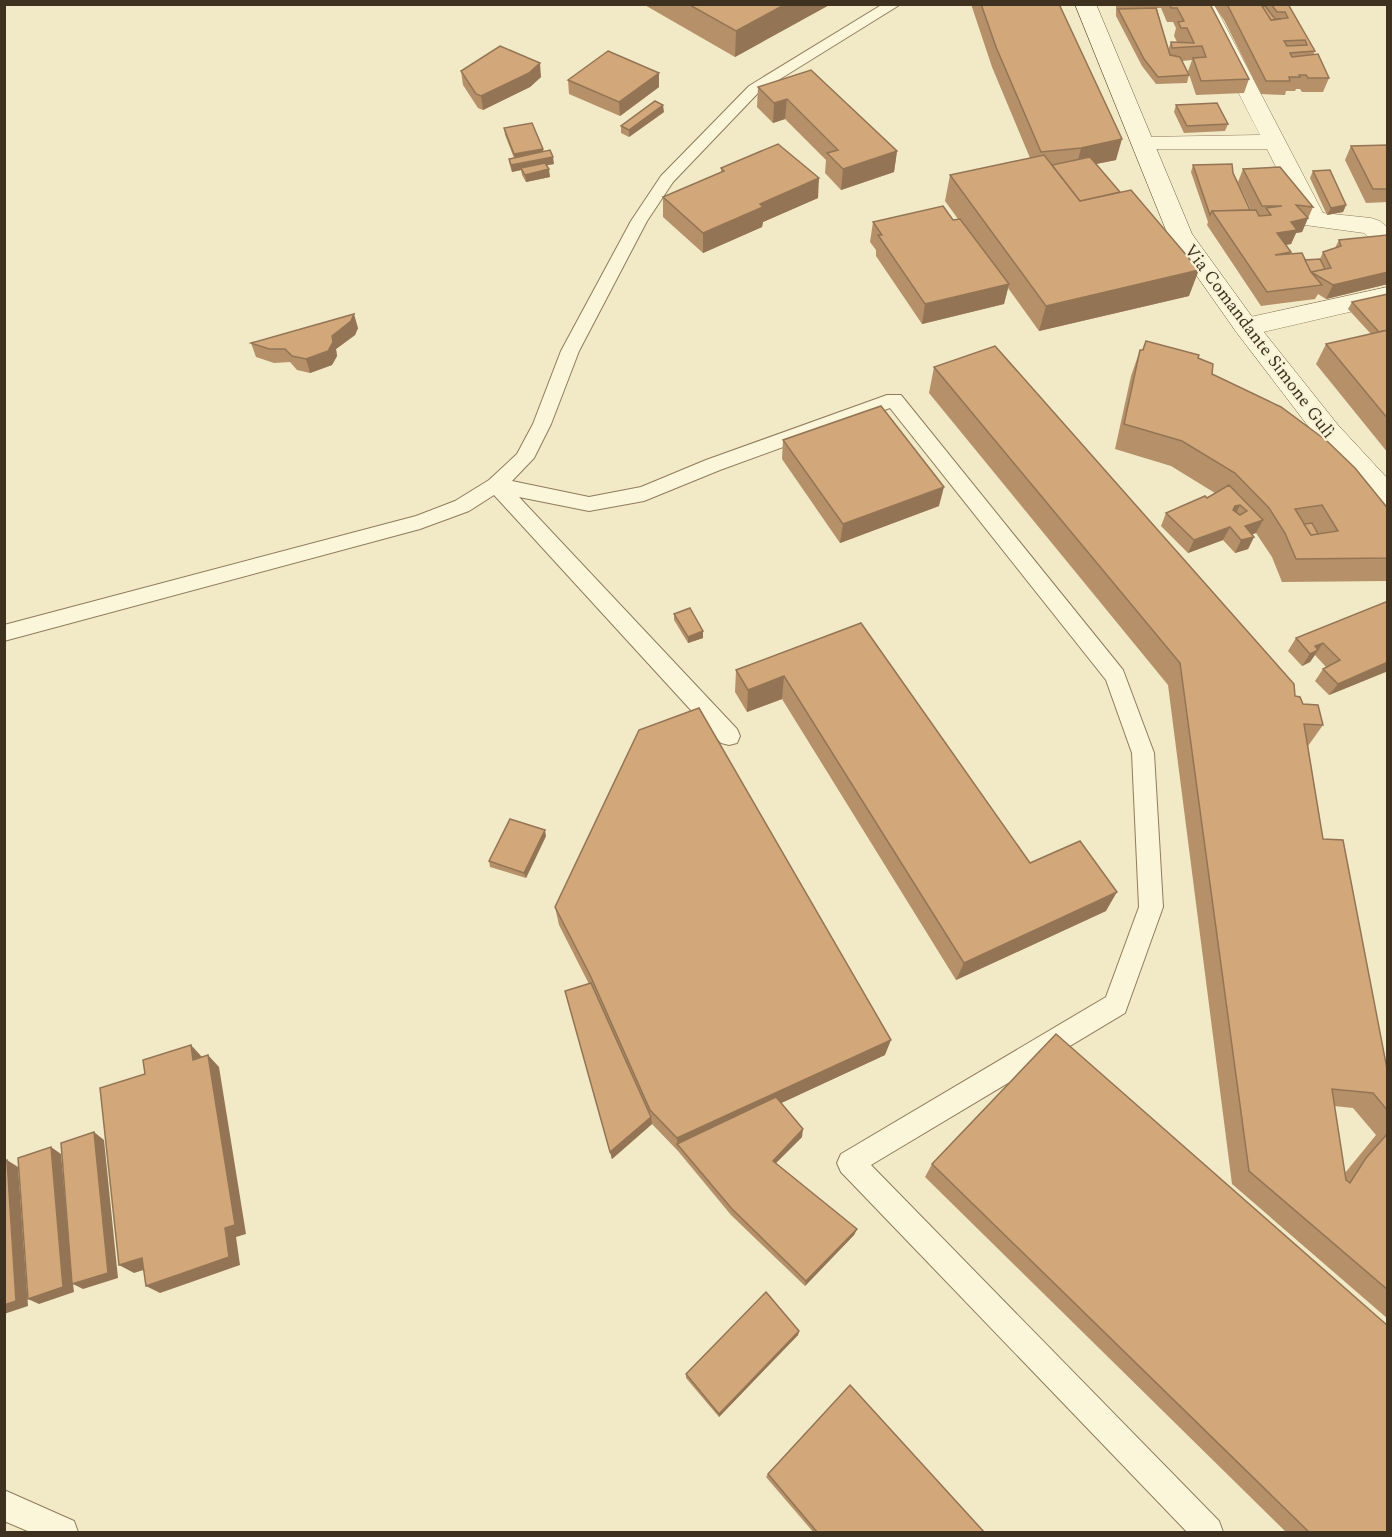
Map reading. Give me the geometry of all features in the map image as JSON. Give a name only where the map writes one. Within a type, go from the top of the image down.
[{"type":"main road","name":"Via Comandante Simone Gulì","points":[[1085,4],[1180,235],[1246,327],[1328,432],[1388,498]]},
{"type":"main road","points":[[1203,4],[1314,220],[1371,226],[1388,243]]},
{"type":"main road","points":[[1144,144],[1275,142]]},
{"type":"main road","points":[[1246,327],[1388,295]]},
{"type":"lane","points":[[4,633],[420,522],[462,506],[496,485],[524,458],[542,424],[581,330],[639,221],[667,179],[735,106],[754,89],[894,4]]},
{"type":"lane","points":[[496,485],[589,504],[644,494],[713,465],[894,400],[1115,676],[1143,753],[1151,907],[1116,1005],[850,1163],[1208,1533]]},
{"type":"lane","points":[[496,485],[729,736]]},
{"type":"lane","points":[[4,1505],[63,1533]]},
{"type":"building","points":[[688,4],[786,4],[736,31]]},
{"type":"building","points":[[981,4],[1059,4],[1122,139],[1081,148],[1041,152],[996,47]]},
{"type":"building","points":[[1170,4],[1210,4],[1249,79],[1201,81],[1193,58],[1206,57],[1202,46],[1172,48],[1171,42],[1194,43],[1187,28],[1181,28],[1178,22],[1184,21],[1177,8],[1171,8]]},
{"type":"building","points":[[1227,4],[1262,4],[1271,20],[1288,18],[1285,12],[1277,12],[1271,4],[1288,4],[1315,51],[1290,53],[1292,57],[1318,54],[1329,78],[1308,78],[1306,75],[1299,75],[1300,77],[1289,77],[1290,81],[1266,81]],"holes":[[[1305,40],[1307,45],[1287,46],[1284,41]]]},
{"type":"building","points":[[1262,6],[1265,6],[1275,19],[1281,19],[1271,20]]},
{"type":"building","points":[[1156,8],[1170,55],[1180,57],[1189,75],[1158,77],[1144,59],[1118,9]]},
{"type":"building","points":[[500,46],[540,63],[529,73],[481,96],[476,94],[461,71]]},
{"type":"building","points":[[608,51],[659,73],[619,102],[568,80]]},
{"type":"building","points":[[811,70],[897,151],[843,169],[827,153],[838,150],[787,99],[774,103],[758,87]]},
{"type":"building","points":[[655,101],[663,105],[629,130],[621,126]]},
{"type":"building","points":[[1217,103],[1228,124],[1187,126],[1176,105]]},
{"type":"building","points":[[532,123],[543,149],[514,154],[504,128]]},
{"type":"building","points":[[778,144],[819,178],[760,204],[763,207],[703,233],[663,197],[724,171],[721,168]]},
{"type":"building","points":[[1388,145],[1388,189],[1373,189],[1351,146]]},
{"type":"building","points":[[550,150],[553,157],[511,165],[509,159]]},
{"type":"building","points":[[1044,155],[1080,201],[1131,190],[1199,270],[1046,306],[950,175]]},
{"type":"building","points":[[1090,157],[1120,192],[1080,201],[1052,165]]},
{"type":"building","points":[[545,163],[549,169],[525,175],[521,168]]},
{"type":"building","points":[[1232,164],[1233,173],[1250,210],[1212,211],[1210,215],[1193,165]]},
{"type":"building","points":[[1280,167],[1313,207],[1296,205],[1308,218],[1291,222],[1297,230],[1277,233],[1291,252],[1275,255],[1302,253],[1311,272],[1322,285],[1267,292],[1212,211],[1256,210],[1259,216],[1271,215],[1266,208],[1282,206],[1262,206],[1243,169]]},
{"type":"building","points":[[1330,170],[1346,205],[1331,208],[1313,171]]},
{"type":"building","points":[[943,206],[953,220],[960,219],[1009,284],[925,304],[878,235],[882,235],[873,222]]},
{"type":"building","points":[[1387,235],[1388,272],[1333,285],[1311,272],[1331,268],[1323,252],[1341,246],[1339,240]]},
{"type":"building","points":[[1320,259],[1325,269],[1311,272],[1305,260]]},
{"type":"building","points":[[1388,294],[1388,330],[1379,332],[1352,302]]},
{"type":"building","points":[[354,314],[351,321],[332,336],[333,342],[328,351],[306,359],[292,356],[285,349],[269,349],[251,343]]},
{"type":"building","points":[[1388,330],[1388,419],[1326,344]]},
{"type":"building","points":[[1146,341],[1199,355],[1198,358],[1213,364],[1212,374],[1281,407],[1327,441],[1355,468],[1388,509],[1388,558],[1296,559],[1285,533],[1269,508],[1235,473],[1182,441],[1124,424],[1140,350],[1143,350]],"holes":[[[1322,505],[1338,531],[1311,535],[1295,509]]]},
{"type":"building","points":[[995,346],[1294,684],[1295,696],[1300,697],[1303,704],[1318,705],[1323,725],[1304,724],[1323,839],[1343,840],[1388,1074],[1388,1111],[1373,1093],[1332,1089],[1346,1180],[1350,1183],[1366,1158],[1388,1133],[1388,1290],[1249,1171],[1180,663],[934,367]]},
{"type":"building","points":[[881,406],[944,487],[843,524],[783,440]]},
{"type":"building","points":[[1229,485],[1263,520],[1245,526],[1254,537],[1241,540],[1230,527],[1194,540],[1166,513],[1205,496],[1207,498]],"holes":[[[1240,505],[1247,511],[1240,515],[1233,510],[1235,506]]]},
{"type":"building","points":[[1312,523],[1318,534],[1311,535],[1304,524]]},
{"type":"building","points":[[1388,601],[1388,662],[1338,684],[1323,669],[1340,660],[1323,643],[1315,646],[1318,650],[1310,654],[1296,638]]},
{"type":"building","points":[[690,608],[703,631],[688,637],[674,614]]},
{"type":"building","points":[[861,623],[1030,863],[1080,841],[1117,892],[964,963],[784,676],[748,690],[736,670]]},
{"type":"building","points":[[699,708],[891,1040],[677,1138],[650,1110],[590,975],[555,907],[639,730]]},
{"type":"building","points":[[510,819],[545,830],[524,873],[489,861]]},
{"type":"building","points":[[591,983],[651,1117],[610,1152],[565,991]]},
{"type":"building","points":[[1056,1034],[1388,1326],[1388,1533],[1310,1533],[932,1164]]},
{"type":"building","points":[[191,1045],[193,1060],[208,1055],[235,1225],[225,1228],[229,1257],[146,1286],[142,1258],[119,1265],[100,1088],[145,1074],[143,1060]]},
{"type":"building","points":[[776,1097],[803,1129],[773,1161],[857,1229],[806,1281],[732,1209],[677,1144]]},
{"type":"building","points":[[94,1132],[108,1273],[72,1284],[61,1143]]},
{"type":"building","points":[[51,1147],[63,1287],[28,1299],[18,1158]]},
{"type":"building","points":[[7,1160],[16,1301],[4,1305],[4,1161]]},
{"type":"building","points":[[766,1292],[799,1331],[719,1414],[686,1374]]},
{"type":"building","points":[[850,1385],[985,1533],[818,1533],[768,1474]]}]
